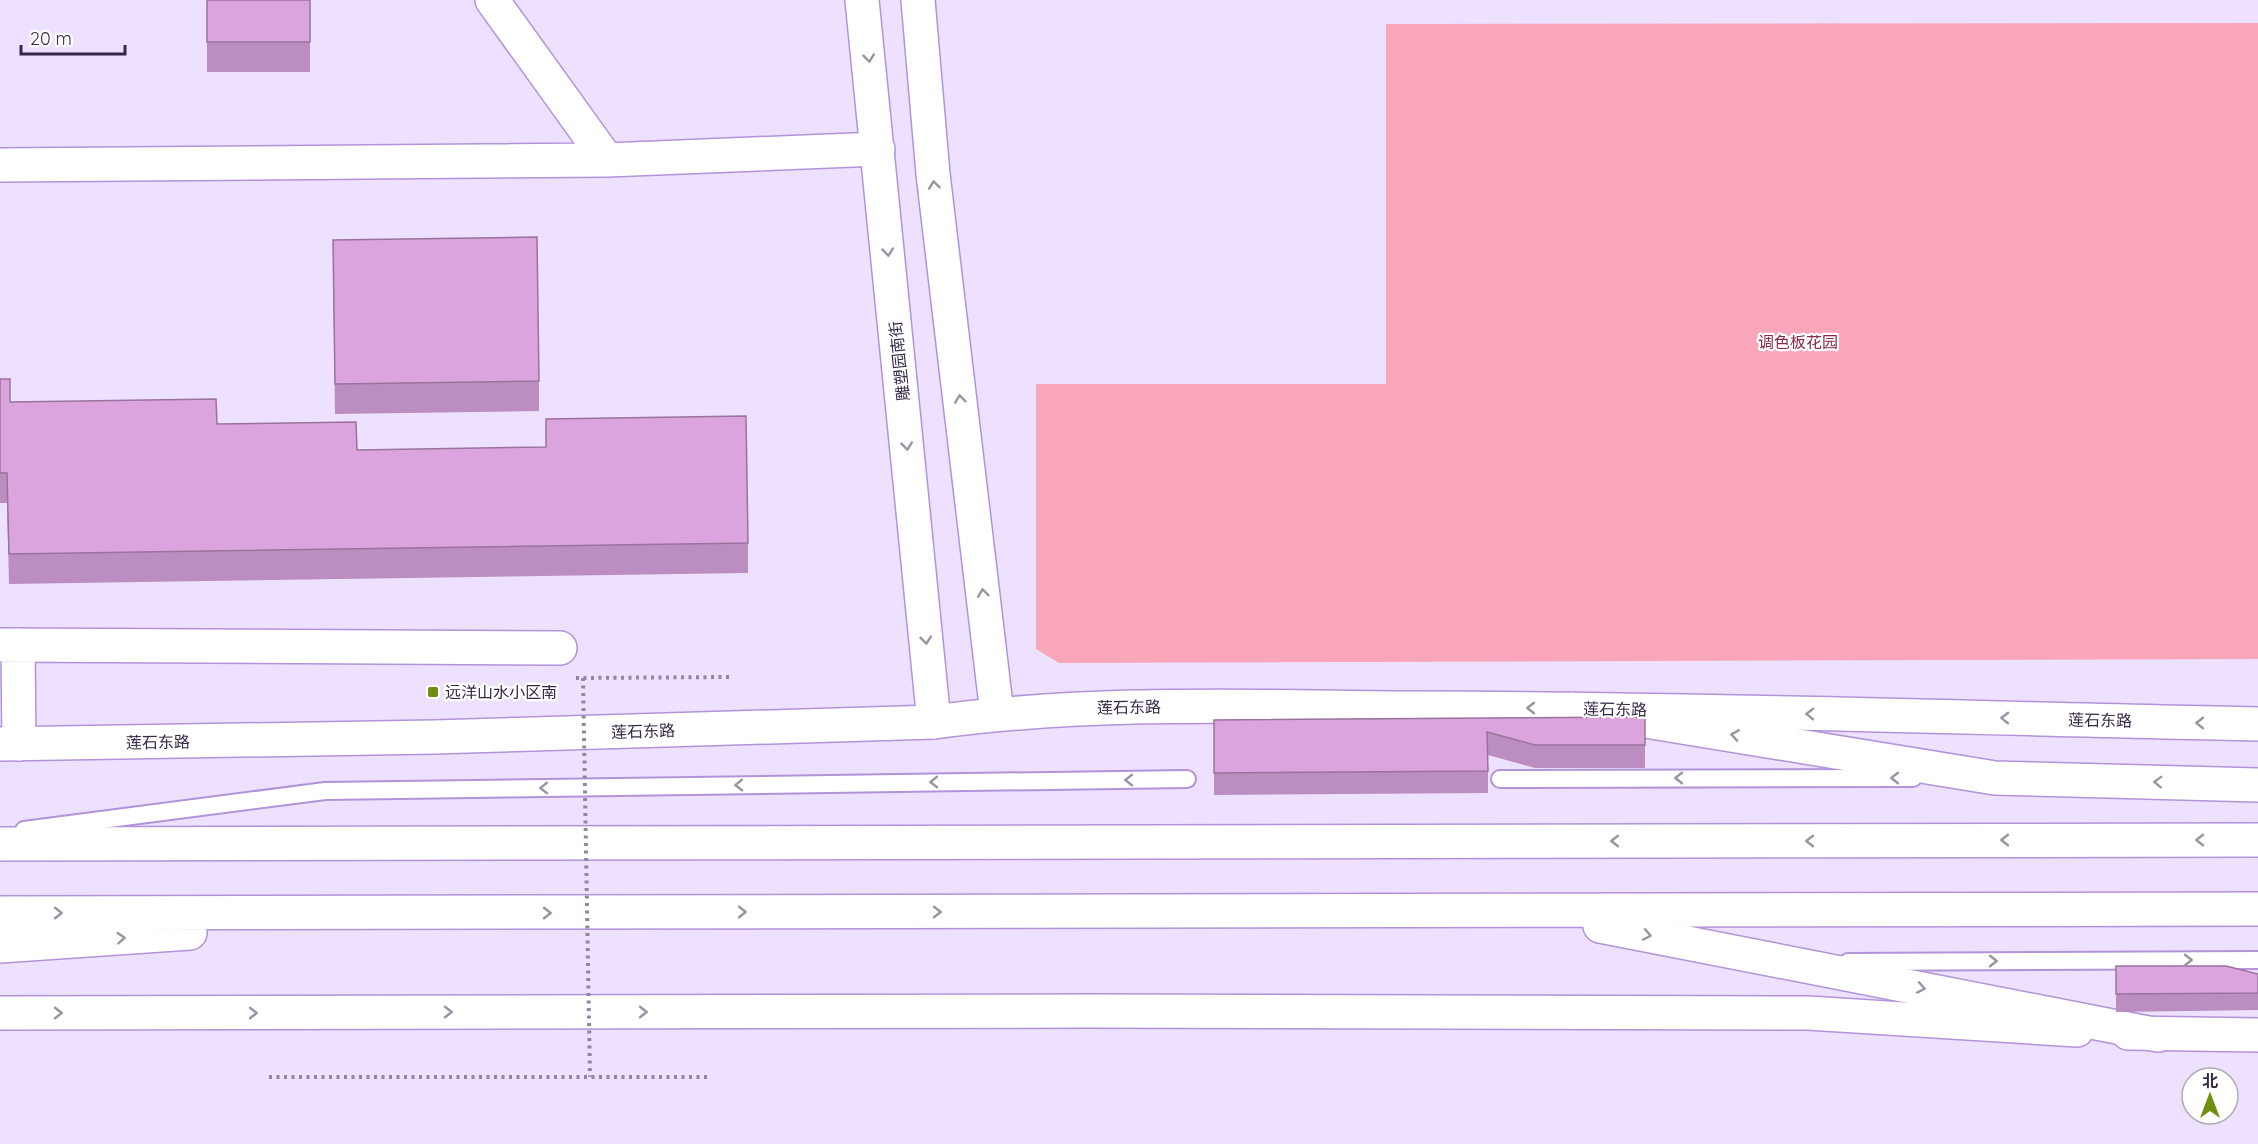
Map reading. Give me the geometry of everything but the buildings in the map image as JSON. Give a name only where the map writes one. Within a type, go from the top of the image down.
[{"type":"main road","points":[[492,0],[607,160]]},
{"type":"main road","name":"雕塑园南街","points":[[862,0],[934,722]]},
{"type":"main road","points":[[918,0],[933,174],[997,714]]},
{"type":"main road","points":[[0,165],[607,160],[878,149]]},
{"type":"main road","points":[[10,744],[9,645],[560,648]]},
{"type":"main road","name":"莲石东路","points":[[10,744],[434,737],[934,722],[997,714],[1124,706],[1572,709],[2258,724]]},
{"type":"main road","points":[[1572,709],[1995,778],[2258,785]]},
{"type":"main road","points":[[0,844],[2258,840]]},
{"type":"main road","points":[[0,914],[2258,909]]},
{"type":"main road","points":[[1528,912],[2158,1035]]},
{"type":"main road","points":[[0,946],[500,913]]},
{"type":"main road","points":[[0,1013],[1112,1011],[1808,1013],[2158,1035],[2258,1035]]},
{"type":"lane","points":[[1500,778],[1995,778]]},
{"type":"lane","points":[[0,833],[325,790],[1187,779]]},
{"type":"lane","points":[[1787,962],[2258,960]]},
{"type":"path","points":[[583,678],[590,1077]]},
{"type":"path","points":[[269,1077],[710,1077]]},
{"type":"green space","name":"调色板花园","points":[[2258,23],[2258,659],[1059,663],[1036,649],[1036,384],[1386,384],[1386,24]]},
{"type":"place","name":"远洋山水小区南","points":[[433,692]]}]
